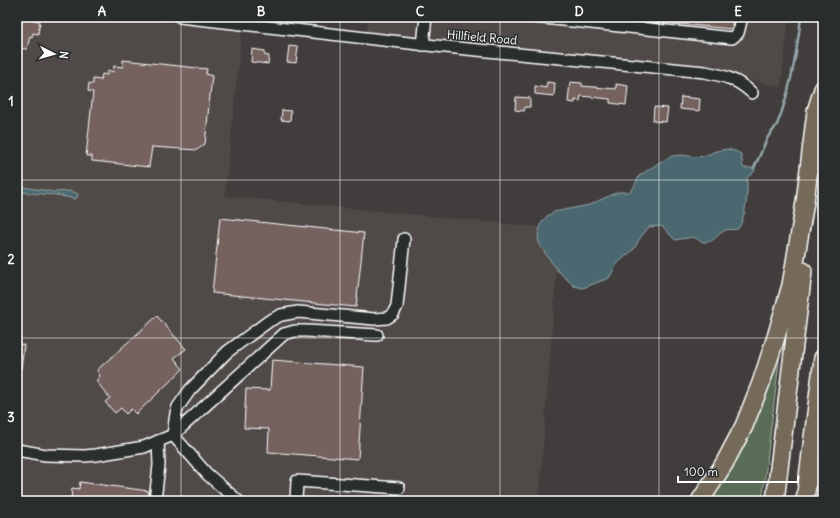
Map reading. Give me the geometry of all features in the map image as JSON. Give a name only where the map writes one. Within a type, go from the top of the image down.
[{"type":"highway","points":[[700,501],[724,464],[744,426],[761,383],[776,337],[794,270],[805,202],[816,111],[823,89]]},
{"type":"highway","points":[[775,501],[823,106]]},
{"type":"highway","points":[[805,501],[823,358]]},
{"type":"street","name":"Hillfield Road","points":[[180,17],[423,45],[705,72],[736,81],[752,93]]},
{"type":"street","points":[[423,45],[426,17]]},
{"type":"street","points":[[535,17],[580,19],[732,38],[738,33],[742,17]]},
{"type":"street","points":[[173,436],[178,407],[190,390],[227,352],[269,321],[281,315],[298,312],[374,319],[388,318],[393,314],[397,306],[404,239]]},
{"type":"street","points":[[17,450],[46,455],[84,456],[144,447],[173,436],[284,334],[295,331],[306,331],[377,335]]},
{"type":"street","points":[[173,436],[195,462],[238,501]]},
{"type":"street","points":[[155,501],[159,465],[158,441]]},
{"type":"street","points":[[296,501],[298,480],[399,488]]},
{"type":"shaded area","points":[[17,17],[108,17],[242,28],[225,196],[560,229],[539,501],[17,501]]},
{"type":"shaded area","points":[[368,17],[789,17],[781,87],[709,71],[366,35]]},
{"type":"green space","points":[[780,354],[762,501],[707,501],[774,368]]},
{"type":"green space","points":[[823,455],[823,501],[817,501]]},
{"type":"water","points":[[727,149],[741,154],[743,167],[754,168],[755,171],[747,178],[746,205],[741,224],[738,229],[723,231],[711,241],[704,242],[693,237],[675,240],[662,226],[649,227],[640,238],[634,249],[618,263],[609,278],[583,288],[574,286],[558,271],[540,246],[538,238],[540,225],[547,216],[554,212],[589,205],[618,192],[629,192],[634,187],[639,176],[672,156],[704,156],[716,151]]},
{"type":"water","points":[[17,186],[54,192],[71,191],[78,194],[77,198],[72,199],[56,195],[17,192]]},
{"type":"building","points":[[659,17],[733,17],[732,29],[659,22]]},
{"type":"building","points":[[19,18],[40,21],[38,34],[33,33],[32,37],[30,36],[27,49],[17,48]]},
{"type":"building","points":[[289,46],[298,47],[296,63],[287,62]]},
{"type":"building","points":[[252,49],[265,51],[264,55],[269,56],[268,64],[251,62]]},
{"type":"building","points":[[123,60],[207,69],[206,74],[212,76],[205,144],[197,150],[152,147],[149,167],[92,161],[92,156],[86,156],[93,92],[88,91],[89,83],[93,84],[93,79],[101,80],[102,74],[107,75],[108,70],[113,72],[114,66],[123,67]]},
{"type":"building","points":[[547,82],[555,83],[554,96],[535,94],[535,86],[546,88]]},
{"type":"building","points":[[570,82],[582,83],[582,86],[616,89],[616,84],[628,86],[626,105],[610,103],[610,99],[581,96],[580,101],[575,100],[575,103],[568,102]]},
{"type":"building","points":[[516,97],[530,98],[530,107],[525,107],[524,111],[515,110]]},
{"type":"building","points":[[681,97],[700,99],[699,111],[680,109]]},
{"type":"building","points":[[654,107],[668,108],[666,122],[653,121]]},
{"type":"building","points":[[282,110],[291,111],[290,121],[281,120]]},
{"type":"building","points":[[220,218],[364,233],[356,307],[212,293]]},
{"type":"building","points":[[157,316],[186,349],[174,358],[183,369],[136,414],[131,409],[126,414],[121,408],[115,413],[105,402],[110,398],[96,381],[100,376],[97,370]]},
{"type":"building","points":[[17,343],[24,345],[21,369],[17,369]]},
{"type":"building","points":[[272,360],[364,367],[358,459],[268,452],[269,429],[244,428],[246,389],[270,390]]},
{"type":"building","points":[[80,482],[149,491],[148,501],[71,501],[72,488],[79,489]]},
{"type":"waterway","points":[[754,168],[768,137],[777,124],[787,97],[798,44],[801,17]]}]
